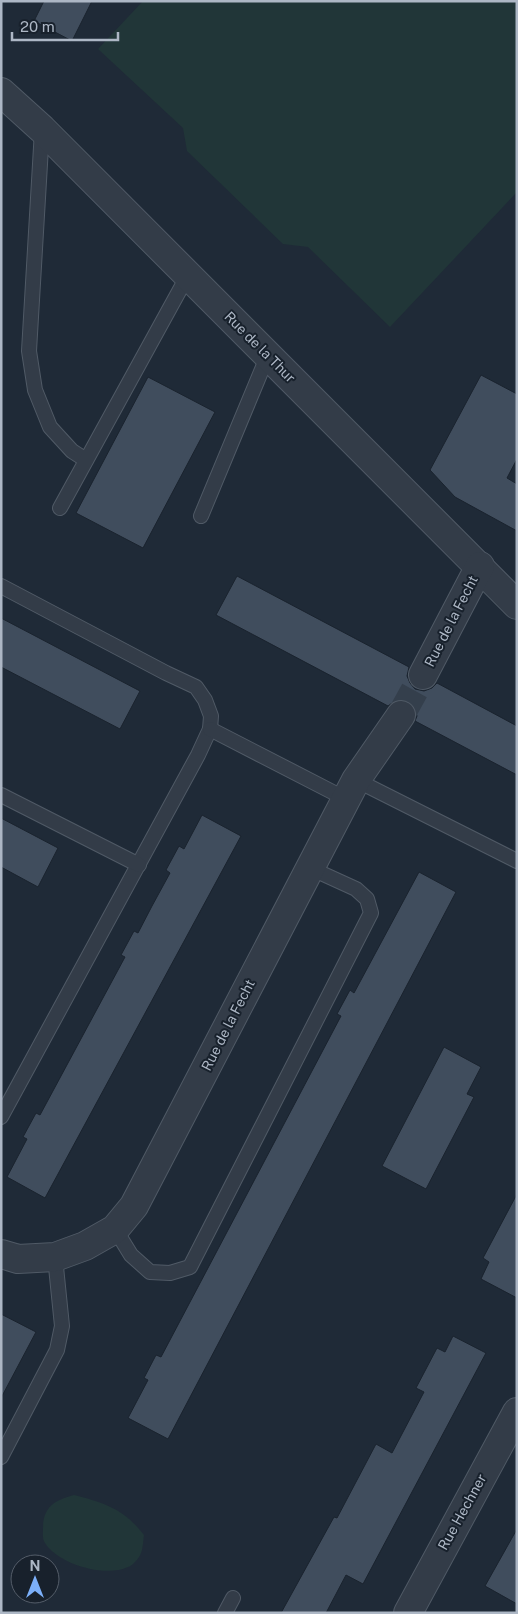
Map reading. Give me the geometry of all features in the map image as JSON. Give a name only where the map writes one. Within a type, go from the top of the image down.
[{"type":"street","name":"Rue de la Thur","points":[[1,92],[42,129],[517,604]]},
{"type":"street","name":"Rue de la Fecht","points":[[423,675],[480,566]]},
{"type":"street","name":"Rue de la Fecht","points":[[1,1254],[18,1259],[55,1258],[85,1246],[114,1229],[134,1206],[351,789],[401,715]]},
{"type":"street","name":"Rue Hechner","points":[[408,1613],[517,1412]]},
{"type":"lane","points":[[42,129],[30,351],[35,390],[50,427],[72,451],[86,460]]},
{"type":"lane","points":[[60,508],[188,275]]},
{"type":"lane","points":[[201,516],[268,356]]},
{"type":"lane","points":[[1,586],[196,687],[206,700],[210,716],[210,728],[198,755],[1,1117]]},
{"type":"lane","points":[[210,728],[517,860]]},
{"type":"lane","points":[[1,795],[139,865]]},
{"type":"lane","points":[[114,1229],[131,1255],[150,1272],[170,1273],[190,1267],[371,913],[367,899],[356,889],[310,868]]},
{"type":"lane","points":[[1,1458],[57,1350],[62,1326],[55,1258]]},
{"type":"lane","points":[[225,1613],[233,1598]]},
{"type":"green space","points":[[143,1],[517,1],[517,192],[390,327],[308,247],[283,244],[187,151],[183,128],[98,49]]},
{"type":"green space","points":[[74,1495],[95,1501],[113,1508],[129,1519],[144,1535],[143,1546],[138,1558],[130,1566],[107,1571],[95,1570],[71,1563],[60,1557],[60,1554],[51,1551],[43,1538],[45,1515],[51,1506],[61,1499]]},
{"type":"building","points":[[44,1],[92,1],[72,41],[34,21]]},
{"type":"building","points":[[481,375],[517,394],[517,459],[507,478],[517,484],[517,531],[455,497],[430,470]]},
{"type":"building","points":[[148,377],[215,412],[143,548],[76,513]]},
{"type":"building","points":[[237,576],[409,667],[407,676],[415,689],[424,691],[432,688],[437,683],[517,726],[517,775],[415,721],[417,716],[415,709],[409,702],[403,700],[395,701],[388,706],[216,615]]},
{"type":"building","points":[[1,618],[140,691],[120,729],[1,667]]},
{"type":"building","points":[[202,815],[241,836],[45,1198],[7,1177],[27,1139],[23,1137],[36,1113],[40,1115],[125,957],[121,955],[134,931],[138,933],[170,873],[166,870],[179,846],[184,849]]},
{"type":"building","points":[[1,818],[58,848],[38,887],[1,867]]},
{"type":"building","points":[[419,872],[456,892],[168,1439],[128,1418],[148,1380],[144,1378],[156,1355],[161,1357],[341,1016],[337,1014],[350,990],[354,993]]},
{"type":"building","points":[[444,1047],[481,1067],[467,1094],[474,1097],[426,1189],[382,1166]]},
{"type":"building","points":[[517,1194],[517,1298],[481,1279],[489,1262],[483,1258]]},
{"type":"building","points":[[1,1314],[36,1332],[1,1398]]},
{"type":"building","points":[[453,1336],[486,1353],[363,1584],[346,1575],[326,1613],[281,1613],[334,1517],[337,1518],[376,1444],[392,1453],[424,1392],[416,1388],[437,1348],[445,1352]]},
{"type":"building","points":[[517,1529],[517,1604],[485,1586]]},
{"type":"tunnel","points":[[401,715],[423,675]]}]
